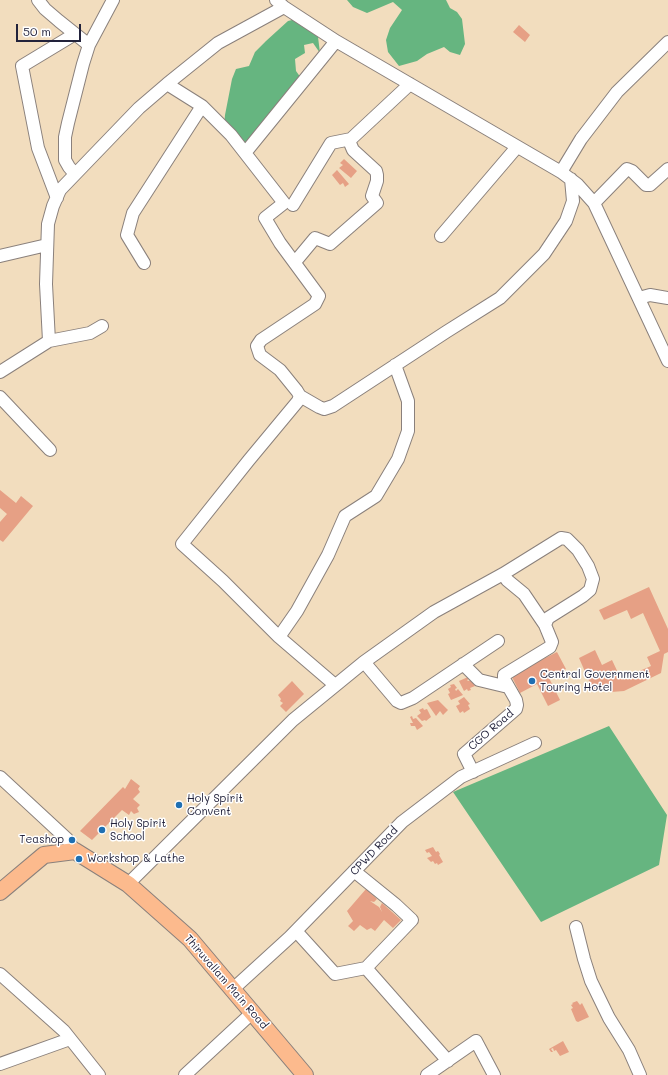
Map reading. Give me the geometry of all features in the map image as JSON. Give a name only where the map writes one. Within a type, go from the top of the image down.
[{"type":"main road","name":"Thiruvallam Main Road","points":[[75,851],[128,884],[190,939],[253,1012],[304,1075]]},
{"type":"main road","points":[[0,892],[44,855],[75,851]]},
{"type":"street","points":[[38,0],[44,9],[89,45]]},
{"type":"street","points":[[75,174],[68,167],[65,160],[65,137],[89,45],[113,0]]},
{"type":"street","points":[[49,341],[46,284],[48,224],[60,190],[139,108],[167,84],[218,43],[280,4],[336,41],[561,172],[577,184],[594,204],[668,361]]},
{"type":"street","points":[[57,198],[38,148],[22,66],[75,34]]},
{"type":"street","points":[[245,153],[336,41]]},
{"type":"street","points":[[561,172],[581,139],[617,92],[668,42]]},
{"type":"street","points":[[167,84],[202,106],[231,135],[284,203],[266,218],[280,243],[318,296],[315,304],[261,340],[257,346],[260,355],[280,370],[300,396],[319,407],[328,408],[333,406],[500,298],[544,254],[557,236],[570,212],[573,201],[571,179]]},
{"type":"street","points":[[293,205],[330,143],[351,139],[410,84]]},
{"type":"street","points":[[144,263],[127,235],[133,213],[202,106]]},
{"type":"street","points":[[295,262],[315,238],[330,244],[377,203],[372,196],[377,181],[376,171],[353,150],[350,143],[351,139]]},
{"type":"street","points":[[441,236],[518,147]]},
{"type":"street","points":[[594,204],[627,169],[632,171],[646,184],[650,185],[668,169]]},
{"type":"street","points":[[0,256],[47,245]]},
{"type":"street","points":[[639,298],[650,295],[668,298]]},
{"type":"street","points":[[0,372],[49,341],[90,333],[102,326]]},
{"type":"street","points":[[279,638],[297,611],[328,555],[345,516],[376,496],[398,459],[408,431],[408,401],[395,365]]},
{"type":"street","points":[[300,396],[298,401],[248,460],[182,544],[223,581],[279,638],[336,685]]},
{"type":"street","points":[[0,397],[50,450]]},
{"type":"street","points":[[128,884],[293,720],[364,662],[434,612],[503,574],[561,538],[567,539],[578,550],[588,566],[593,579],[590,590],[548,618],[545,625]]},
{"type":"street","points":[[503,574],[506,580],[524,594],[545,625],[552,642],[550,647],[504,675],[504,679],[508,687]]},
{"type":"street","points":[[364,662],[397,701],[401,703],[413,698],[498,641]]},
{"type":"street","points":[[463,664],[479,680],[490,684],[508,687]]},
{"type":"street","name":"CGO Road","points":[[473,772],[464,754],[516,709],[516,700],[508,687]]},
{"type":"street","name":"CPWD Road","points":[[233,989],[296,931],[402,822],[460,777],[535,743]]},
{"type":"street","points":[[0,777],[67,839],[75,851]]},
{"type":"street","points":[[296,931],[335,974],[366,968],[412,920],[354,871]]},
{"type":"street","points":[[576,927],[591,981],[609,1018],[629,1050],[640,1075]]},
{"type":"street","points":[[366,968],[448,1061]]},
{"type":"street","points":[[0,974],[64,1031],[99,1075]]},
{"type":"street","points":[[185,1075],[253,1012]]},
{"type":"street","points":[[0,1064],[70,1039]]},
{"type":"street","points":[[427,1075],[476,1042],[494,1075]]},
{"type":"green space","points":[[347,0],[446,0],[450,8],[457,12],[462,19],[465,44],[460,55],[450,52],[444,47],[427,54],[417,61],[399,66],[388,52],[386,40],[390,28],[402,10],[393,2],[367,13],[353,7]]},
{"type":"green space","points":[[296,19],[310,27],[318,37],[320,53],[313,43],[304,45],[305,53],[295,59],[296,71],[301,78],[254,150],[253,157],[224,126],[232,79],[236,69],[249,66],[255,52],[266,41],[288,21]]},
{"type":"green space","points":[[609,726],[667,815],[659,865],[541,922],[453,792]]},
{"type":"building","points":[[519,25],[530,35],[525,42],[513,32]]},
{"type":"building","points":[[344,159],[357,171],[351,178],[339,168],[343,165],[340,163]]},
{"type":"building","points":[[337,170],[349,184],[345,187],[343,183],[340,185],[332,175]]},
{"type":"building","points":[[0,490],[16,503],[21,496],[33,506],[3,542],[0,540],[0,522],[7,514],[0,508]]},
{"type":"building","points":[[649,587],[668,629],[668,652],[664,654],[661,673],[624,691],[611,692],[607,684],[593,690],[579,658],[595,650],[602,665],[612,660],[621,679],[651,666],[647,657],[660,651],[643,613],[631,619],[627,610],[604,620],[599,610]]},
{"type":"building","name":"Central Government Touring Hotel","points":[[557,652],[566,669],[549,678],[560,700],[548,706],[537,684],[520,693],[511,675]]},
{"type":"building","points":[[468,677],[469,679],[467,680],[471,680],[475,686],[470,688],[471,690],[468,691],[467,689],[464,691],[459,681]]},
{"type":"building","points":[[292,681],[304,694],[286,712],[280,706],[283,703],[280,701],[281,699],[278,695]]},
{"type":"building","points":[[454,684],[457,688],[455,689],[456,691],[458,689],[463,695],[451,700],[448,694],[450,693],[448,689],[451,687],[450,685]]},
{"type":"building","points":[[464,697],[470,704],[468,705],[470,709],[464,713],[463,711],[460,713],[456,706],[460,704],[458,701]]},
{"type":"building","points":[[438,700],[448,710],[443,715],[440,711],[436,716],[427,703]]},
{"type":"building","points":[[423,708],[424,710],[427,709],[431,717],[426,721],[422,721],[417,716],[421,713],[419,710]]},
{"type":"building","points":[[412,716],[413,719],[416,718],[423,726],[417,730],[415,726],[411,726],[410,723],[413,723],[410,717]]},
{"type":"building","points":[[131,779],[140,786],[138,789],[140,792],[133,799],[140,805],[137,808],[139,812],[134,814],[131,811],[129,815],[122,810],[92,840],[80,831],[123,787],[125,789]]},
{"type":"building","points":[[433,847],[436,852],[438,851],[440,854],[439,855],[443,862],[438,865],[433,861],[431,862],[427,858],[432,856],[425,850]]},
{"type":"building","points":[[366,889],[377,899],[374,902],[370,901],[379,907],[382,912],[380,907],[382,903],[401,920],[393,928],[384,920],[375,931],[371,928],[367,930],[360,925],[354,931],[348,926],[353,921],[347,911]]},
{"type":"building","points":[[577,1001],[580,1005],[582,1003],[589,1017],[578,1022],[576,1021],[571,1009],[573,1008],[571,1005],[573,1004],[572,1003]]},
{"type":"building","points":[[563,1041],[569,1052],[560,1056],[556,1050],[554,1051],[553,1048],[551,1049],[553,1052],[551,1052],[549,1049]]},
{"type":"place","name":"Central Government Touring Hotel","points":[[532,681]]},
{"type":"place","name":"Holy Spirit Convent","points":[[179,805]]},
{"type":"place","name":"Holy Spirit School","points":[[102,830]]},
{"type":"place","name":"Teashop","points":[[72,840]]},
{"type":"place","name":"Workshop & Lathe","points":[[79,859]]}]
